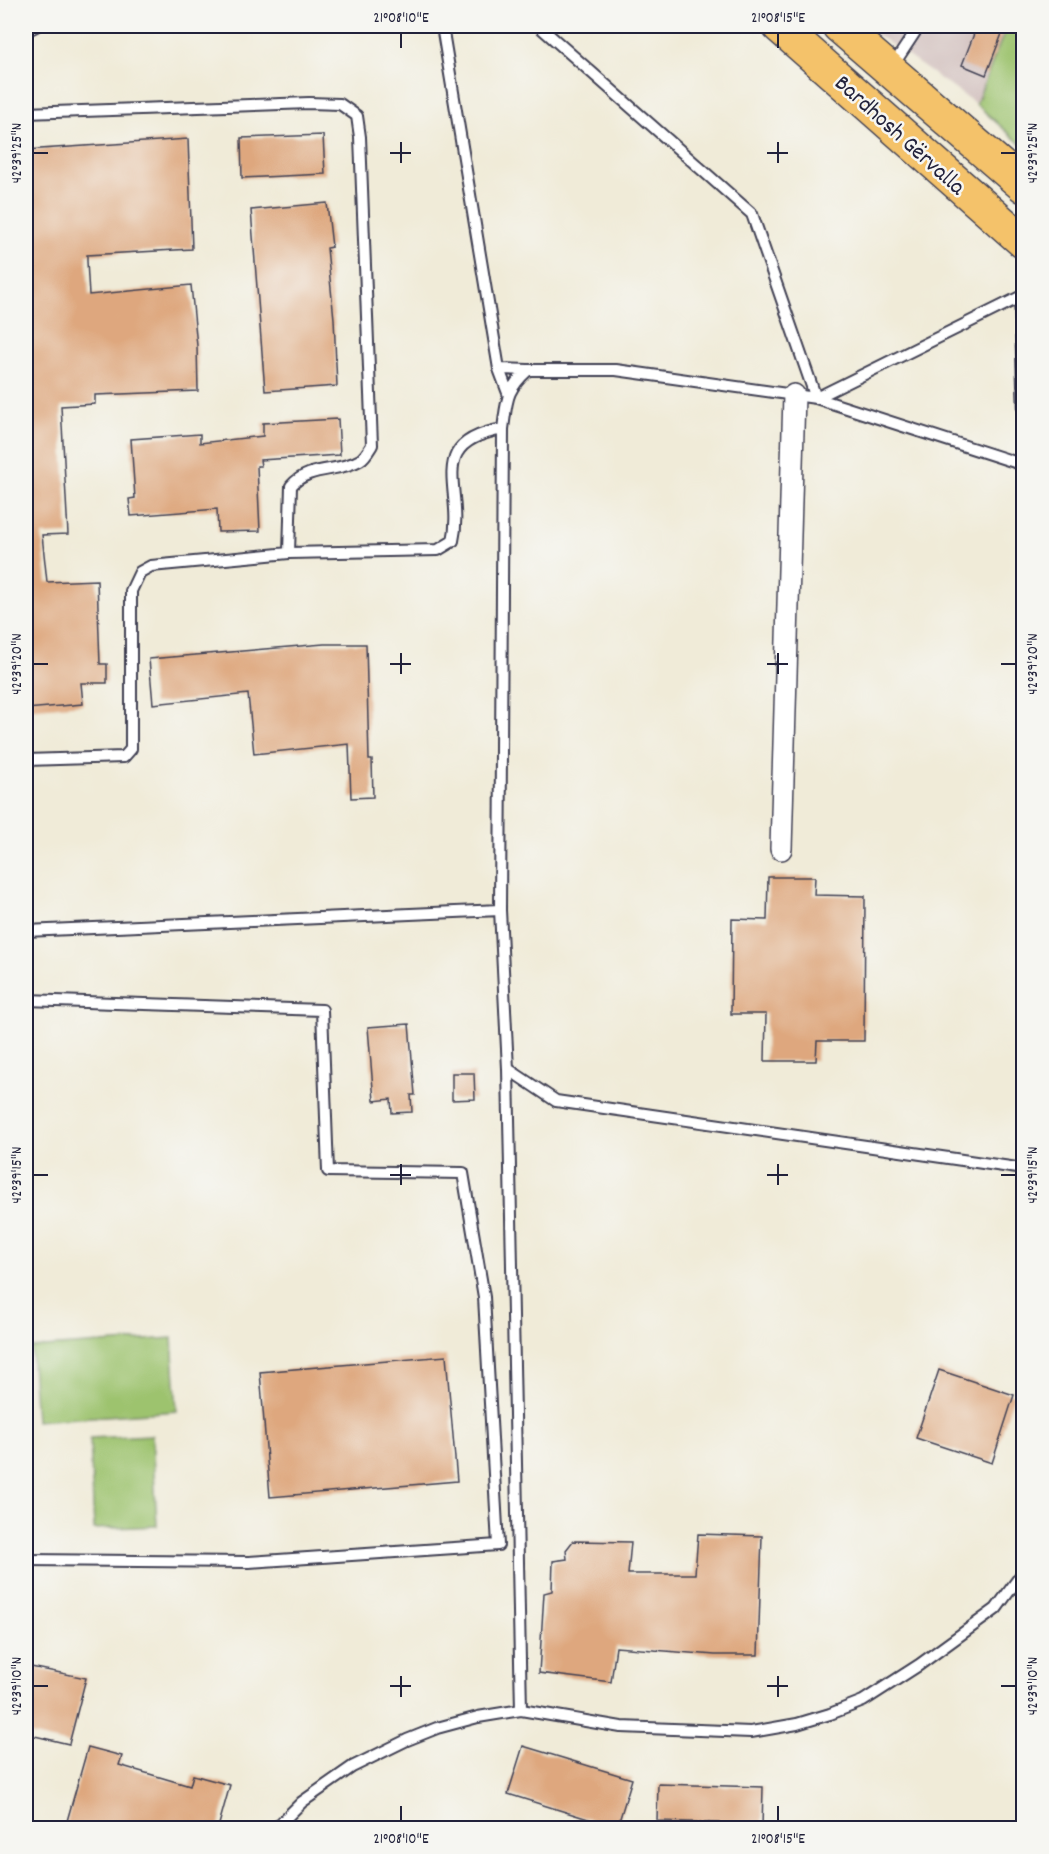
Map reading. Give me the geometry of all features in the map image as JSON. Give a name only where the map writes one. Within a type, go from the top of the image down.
[{"type":"highway","name":"Bardhosh Gërvalla","points":[[779,26],[1023,242]]},
{"type":"highway","name":"Bardhosh Gërvalla","points":[[851,31],[890,70],[1023,186]]},
{"type":"street","points":[[781,849],[794,395]]},
{"type":"lane","points":[[26,31],[36,26]]},
{"type":"lane","points":[[442,26],[499,369],[508,393]]},
{"type":"lane","points":[[539,26],[752,214],[816,398]]},
{"type":"lane","points":[[890,70],[919,26]]},
{"type":"lane","points":[[26,113],[309,103],[340,104],[357,116],[360,137],[372,445],[362,459],[311,472],[291,486],[289,553]]},
{"type":"lane","points":[[816,398],[1022,294],[1023,415]]},
{"type":"lane","points":[[499,369],[616,370],[816,398],[1023,465]]},
{"type":"lane","points":[[520,1710],[507,1069],[500,910],[503,429],[508,393],[528,370]]},
{"type":"lane","points":[[26,760],[124,757],[131,749],[131,591],[140,572],[152,566],[289,553],[438,550],[453,541],[456,528],[451,480],[453,462],[458,449],[478,435],[503,429]]},
{"type":"lane","points":[[26,931],[500,910]]},
{"type":"lane","points":[[26,1000],[322,1010],[328,1171],[463,1173],[484,1297],[498,1545],[249,1562],[26,1560]]},
{"type":"lane","points":[[507,1069],[556,1101],[1023,1169]]},
{"type":"lane","points":[[276,1828],[302,1802],[352,1767],[437,1728],[478,1717],[520,1710],[621,1727],[751,1732],[797,1724],[830,1714],[863,1701],[919,1665],[996,1609],[1023,1571]]},
{"type":"shaded area","points":[[865,26],[1007,26],[976,104]]},
{"type":"green space","points":[[1007,26],[1023,26],[1023,146],[976,104]]},
{"type":"green space","points":[[172,1338],[177,1411],[36,1421],[31,1348]]},
{"type":"green space","points":[[152,1435],[157,1526],[94,1529],[90,1438]]},
{"type":"building","points":[[977,26],[1005,26],[986,75],[962,65]]},
{"type":"building","points":[[323,135],[325,174],[242,178],[241,138]]},
{"type":"building","points":[[188,139],[192,249],[87,255],[87,261],[89,295],[191,285],[197,346],[198,391],[95,395],[95,404],[61,406],[68,534],[42,535],[47,582],[97,580],[100,664],[107,664],[107,683],[81,683],[83,704],[26,709],[26,150]]},
{"type":"building","points":[[327,203],[332,247],[327,248],[334,319],[337,386],[265,391],[251,210]]},
{"type":"building","points":[[338,419],[340,455],[260,460],[261,466],[257,466],[260,531],[218,532],[217,509],[131,516],[129,499],[135,498],[131,439],[200,434],[200,443],[263,436],[263,423]]},
{"type":"building","points":[[324,644],[366,644],[369,760],[372,760],[373,797],[351,798],[349,744],[254,754],[248,694],[153,704],[149,659]]},
{"type":"building","points":[[768,877],[815,877],[814,895],[865,896],[864,1041],[817,1041],[816,1061],[765,1061],[766,1014],[731,1014],[732,919],[767,920]]},
{"type":"building","points":[[409,1024],[415,1095],[411,1095],[412,1112],[392,1113],[391,1099],[374,1101],[368,1027]]},
{"type":"building","points":[[452,1073],[474,1073],[475,1099],[452,1100]]},
{"type":"building","points":[[446,1356],[457,1481],[270,1497],[260,1372]]},
{"type":"building","points":[[939,1370],[1014,1395],[992,1463],[916,1438]]},
{"type":"building","points":[[698,1534],[762,1536],[758,1655],[715,1655],[616,1647],[611,1682],[539,1673],[544,1593],[552,1591],[553,1561],[567,1559],[566,1550],[573,1541],[631,1542],[628,1574],[695,1574]]},
{"type":"building","points":[[26,1666],[86,1678],[69,1744],[26,1734]]},
{"type":"building","points":[[523,1746],[632,1779],[617,1828],[508,1794]]},
{"type":"building","points":[[88,1747],[122,1756],[119,1765],[190,1786],[193,1775],[230,1785],[218,1828],[65,1828]]},
{"type":"building","points":[[658,1784],[763,1787],[762,1828],[718,1828],[719,1823],[657,1821]]}]
